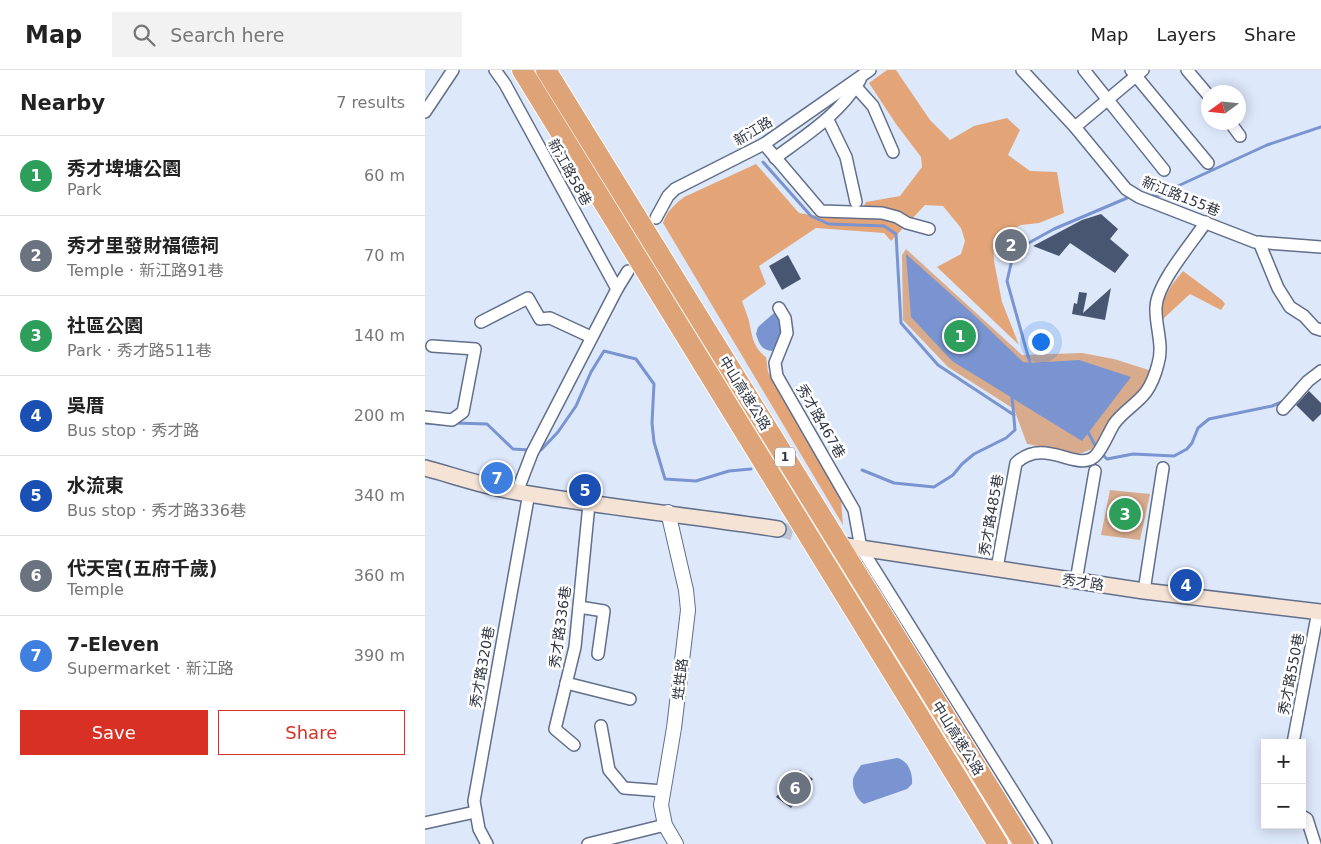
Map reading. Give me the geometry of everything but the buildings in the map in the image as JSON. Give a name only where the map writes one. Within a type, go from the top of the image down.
[{"type":"highway","name":"中山高速公路","points":[[522,70],[998,844]]},
{"type":"highway","name":"中山高速公路","points":[[546,70],[1024,844]]},
{"type":"main road","points":[[425,468],[523,492],[589,504],[667,512],[778,529]]},
{"type":"main road","name":"秀才路","points":[[854,547],[1144,592],[1319,612]]},
{"type":"street","points":[[425,112],[453,70]]},
{"type":"street","name":"新江路58巷","points":[[495,70],[509,92],[617,289]]},
{"type":"street","name":"新江路155巷","points":[[1022,70],[1075,128],[1126,189],[1139,197],[1259,242],[1321,248]]},
{"type":"street","points":[[1084,70],[1109,99],[1163,170]]},
{"type":"street","points":[[1187,70],[1201,87]]},
{"type":"street","points":[[775,158],[828,120],[867,72]]},
{"type":"street","name":"新江路","points":[[656,218],[668,196],[675,189],[764,144],[867,72]]},
{"type":"street","points":[[1075,128],[1137,72],[1208,163]]},
{"type":"street","points":[[856,87],[873,106],[893,152]]},
{"type":"street","points":[[828,120],[846,156],[856,202]]},
{"type":"street","points":[[1236,130],[1240,136]]},
{"type":"street","points":[[764,144],[821,211],[882,214],[929,229]]},
{"type":"street","name":"秀才路485巷","points":[[997,568],[1016,463],[1034,452],[1048,452],[1080,461],[1088,460],[1099,450],[1115,423],[1147,391],[1159,362],[1160,349],[1156,306],[1162,286],[1206,222]]},
{"type":"street","points":[[1259,242],[1277,288],[1290,307],[1304,316],[1315,328],[1321,330]]},
{"type":"street","points":[[523,492],[534,449],[627,271]]},
{"type":"street","points":[[481,322],[528,298],[540,319],[550,318],[591,337]]},
{"type":"street","name":"秀才路467巷","points":[[779,308],[785,318],[787,333],[775,363],[777,376],[854,510],[854,547]]},
{"type":"street","points":[[425,417],[452,420],[463,412],[475,349],[432,346]]},
{"type":"street","points":[[1283,410],[1308,381],[1321,371]]},
{"type":"street","points":[[1144,592],[1163,468]]},
{"type":"street","points":[[1076,582],[1095,471]]},
{"type":"street","name":"秀才路320巷","points":[[487,844],[479,829],[474,801],[523,492]]},
{"type":"street","name":"秀才路336巷","points":[[573,745],[555,729],[575,648],[589,504]]},
{"type":"street","name":"甡甡路","points":[[667,512],[686,590],[688,610],[675,728],[661,805],[665,825],[676,844]]},
{"type":"street","points":[[854,547],[1046,844]]},
{"type":"street","points":[[579,607],[604,611],[598,654]]},
{"type":"street","name":"秀才路550巷","points":[[1294,739],[1319,612]]},
{"type":"street","points":[[566,684],[630,699]]},
{"type":"street","points":[[601,726],[609,770],[624,788],[663,791]]},
{"type":"street","points":[[425,822],[475,812]]},
{"type":"street","points":[[1306,818],[1315,844]]},
{"type":"street","points":[[587,844],[665,825]]},
{"type":"shaded area","points":[[887,70],[896,70],[930,120],[950,140],[974,126],[1007,118],[1020,130],[1008,155],[1030,171],[1057,172],[1064,213],[1039,223],[1021,225],[993,239],[994,261],[1002,302],[1019,345],[937,267],[961,254],[965,241],[961,228],[943,206],[925,205],[891,241],[884,233],[816,228],[759,266],[766,284],[742,301],[754,341],[758,350],[766,357],[768,372],[841,499],[843,525],[663,223],[672,208],[684,197],[756,164],[799,213],[823,217],[857,219],[866,202],[900,196],[922,167],[921,157],[869,83]]},
{"type":"shaded area","points":[[906,249],[1022,355],[1082,353],[1114,359],[1152,371],[1146,385],[1112,420],[1092,449],[1079,454],[1027,444],[1014,409],[948,367],[903,320],[902,255]]},
{"type":"shaded area","points":[[1183,271],[1222,300],[1225,304],[1221,310],[1190,294],[1163,319],[1161,305],[1171,286]]},
{"type":"shaded area","points":[[1110,490],[1150,494],[1140,540],[1101,535]]},
{"type":"water","points":[[906,254],[1023,362],[1079,360],[1131,377],[1082,441],[952,361],[911,317]]},
{"type":"water","points":[[774,313],[780,321],[781,332],[778,342],[772,351],[763,348],[756,334],[758,327]]},
{"type":"water","points":[[897,758],[907,764],[912,776],[912,784],[907,789],[864,804],[861,802],[853,784],[854,777],[861,765]]},
{"type":"waterway","points":[[1151,196],[1162,195],[1267,145],[1321,127]]},
{"type":"waterway","points":[[763,162],[811,216],[829,224],[884,226],[896,234],[901,323],[938,365],[1014,415]]},
{"type":"waterway","points":[[1028,366],[1030,363],[1007,281],[1014,251],[1054,229],[1127,198]]},
{"type":"waterway","points":[[536,450],[541,450],[558,432],[576,406],[591,372],[604,351],[636,359],[654,384],[652,423],[654,442],[665,479],[696,481],[729,471],[751,469]]},
{"type":"waterway","points":[[1085,430],[1097,449],[1107,459],[1133,454],[1174,456],[1187,449],[1192,443],[1198,428],[1209,419],[1272,406],[1284,401],[1298,384]]},
{"type":"waterway","points":[[862,470],[894,483],[934,487],[953,475],[974,454],[1006,438],[1015,430],[1012,397],[1014,394]]},
{"type":"waterway","points":[[425,423],[441,424]]},
{"type":"waterway","points":[[454,423],[487,424],[513,449],[530,450]]},
{"type":"tunnel","points":[[778,529],[814,538]]},
{"type":"place","name":"秀才里發財福德祠","points":[[1011,245]]},
{"type":"place","name":"秀才埤塘公園","points":[[960,336]]},
{"type":"place","name":"7-Eleven","points":[[497,478]]},
{"type":"place","name":"水流東","points":[[585,490]]},
{"type":"place","name":"社區公園","points":[[1125,514]]},
{"type":"place","name":"吳厝","points":[[1186,585]]},
{"type":"place","name":"代天宮(五府千歲)","points":[[795,788]]}]
